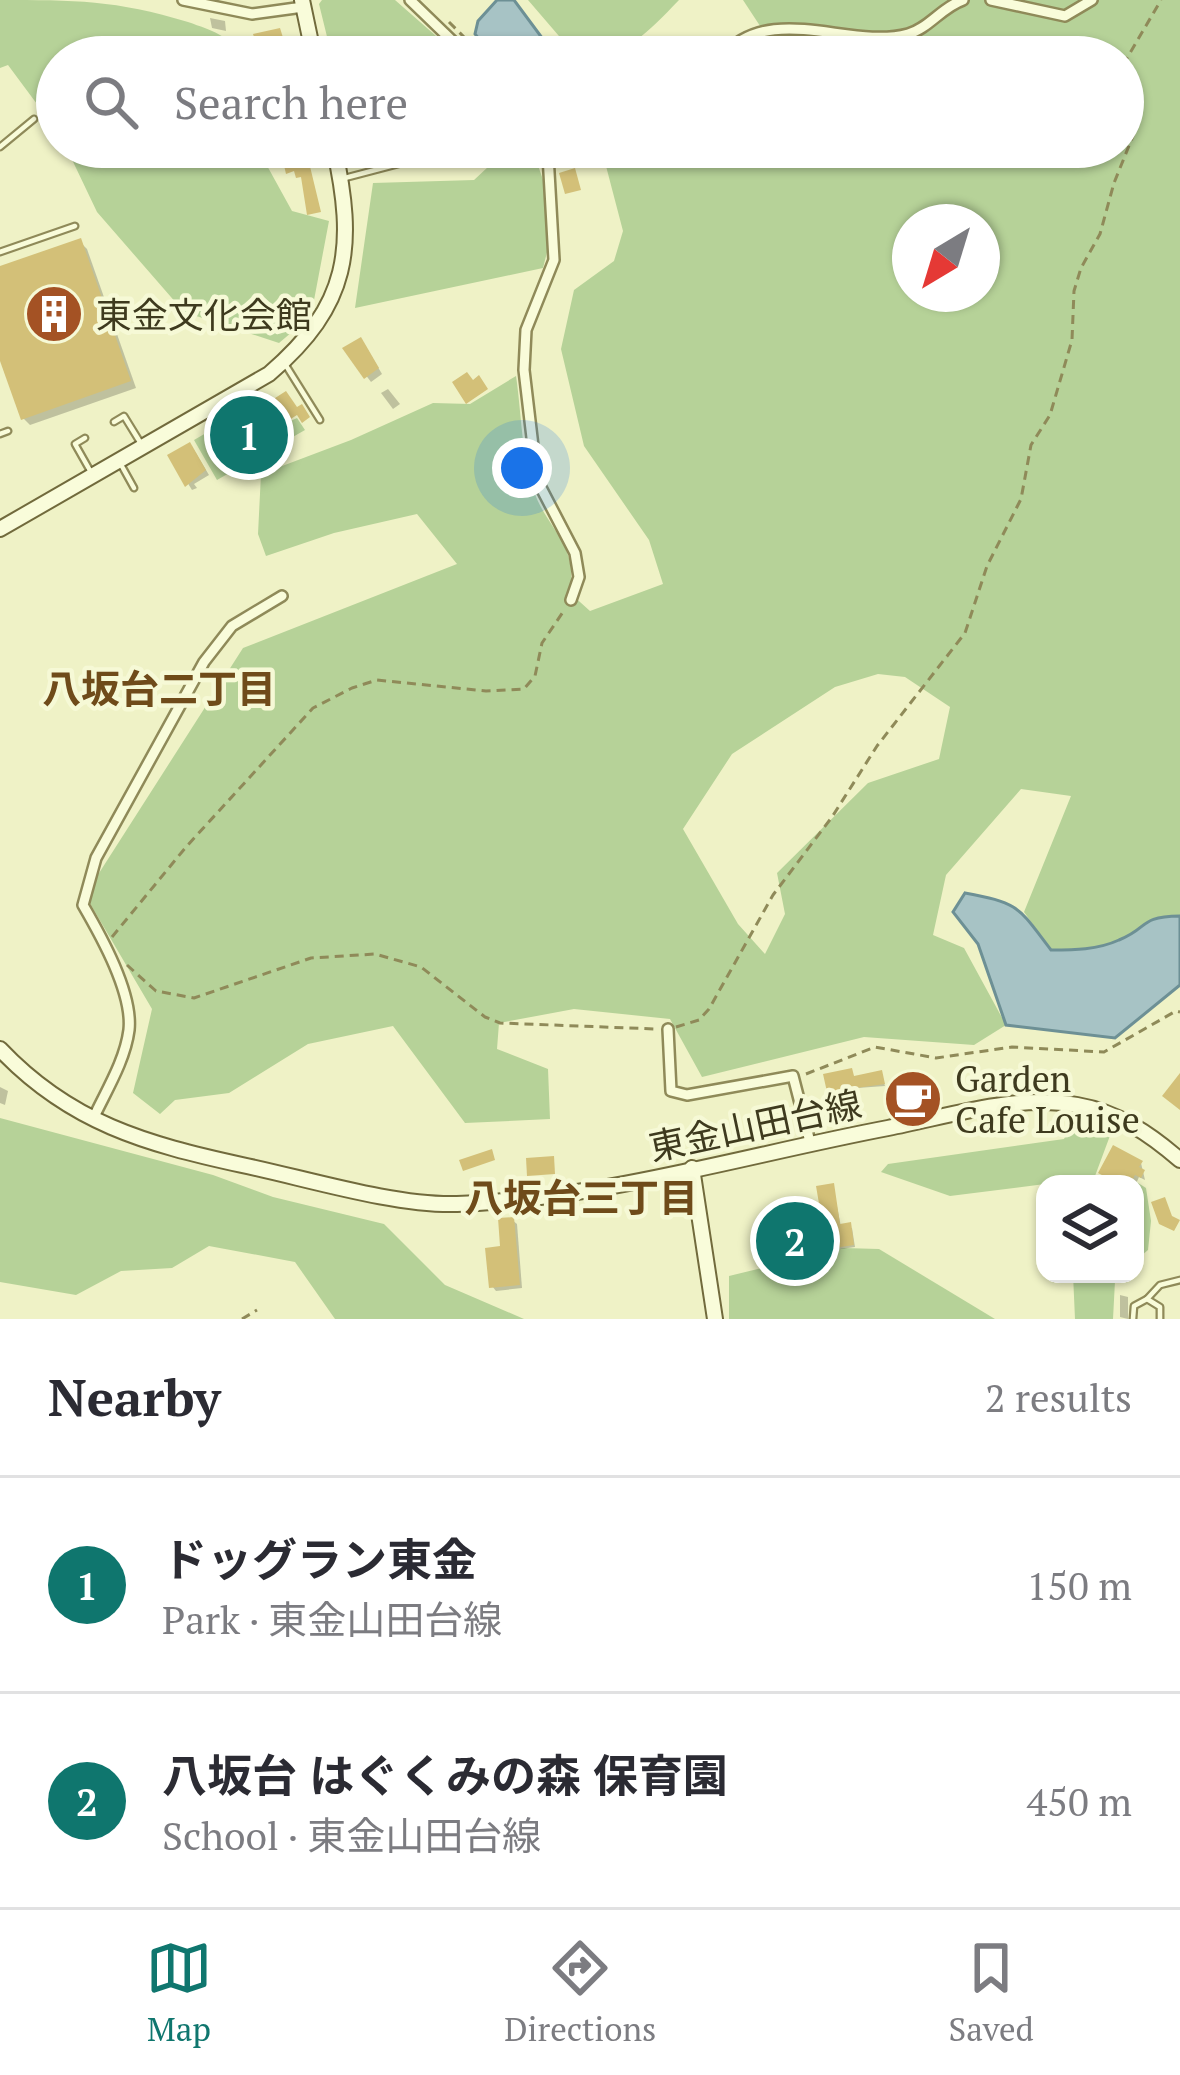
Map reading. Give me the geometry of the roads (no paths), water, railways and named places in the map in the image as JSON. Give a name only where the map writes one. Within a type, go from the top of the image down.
[{"type":"main road","points":[[302,2],[309,36]]},
{"type":"main road","points":[[2,523],[284,362],[326,312],[340,281],[348,237],[339,168]]},
{"type":"main road","name":"東金山田台線","points":[[0,1048],[46,1089],[127,1136],[172,1150],[452,1204],[559,1195],[1003,1104],[1053,1102],[1115,1116],[1152,1135],[1180,1160]]},
{"type":"main road","points":[[692,1168],[715,1319]]},
{"type":"street","points":[[183,0],[252,14],[302,2]]},
{"type":"street","points":[[410,0],[447,36]]},
{"type":"street","points":[[896,36],[913,34],[948,5],[963,0]]},
{"type":"street","points":[[991,0],[1064,16],[1092,0]]},
{"type":"street","points":[[748,36],[800,22],[868,36]]},
{"type":"street","points":[[546,168],[554,260],[526,330],[524,370],[536,480],[575,553],[579,577],[571,600]]},
{"type":"street","points":[[93,1119],[122,1058],[129,1028],[123,989],[83,905],[96,858],[204,662],[232,626],[282,596]]},
{"type":"street","points":[[668,1029],[671,1090],[687,1095],[793,1076],[810,1142]]},
{"type":"lane","points":[[0,147],[34,119]]},
{"type":"lane","points":[[341,179],[383,168]]},
{"type":"lane","points":[[0,252],[75,226]]},
{"type":"lane","points":[[284,362],[320,420]]},
{"type":"lane","points":[[114,422],[124,416],[142,446]]},
{"type":"lane","points":[[0,434],[8,431]]},
{"type":"lane","points":[[86,438],[75,444],[92,474]]},
{"type":"lane","points":[[118,459],[134,488]]},
{"type":"lane","points":[[1133,1319],[1134,1306],[1160,1285],[1180,1280]]},
{"type":"lane","points":[[1147,1299],[1160,1307],[1160,1319]]},
{"type":"water","points":[[497,0],[514,0],[541,36],[477,36],[478,21]]},
{"type":"water","points":[[965,893],[1016,909],[1051,950],[1102,946],[1150,921],[1180,916],[1180,985],[1115,1038],[1006,1025],[978,944],[953,912]]},
{"type":"place","name":"東金文化会館","points":[[54,314]]},
{"type":"place","name":"ドッグラン東金","points":[[249,435]]},
{"type":"place","name":"Garden Cafe Louise","points":[[913,1099]]},
{"type":"place","name":"八坂台 はぐくみの森 保育園","points":[[795,1241]]},
{"type":"district","name":"八坂台二丁目","points":[[159,688]]},
{"type":"district","name":"八坂台三丁目","points":[[581,1197]]}]
